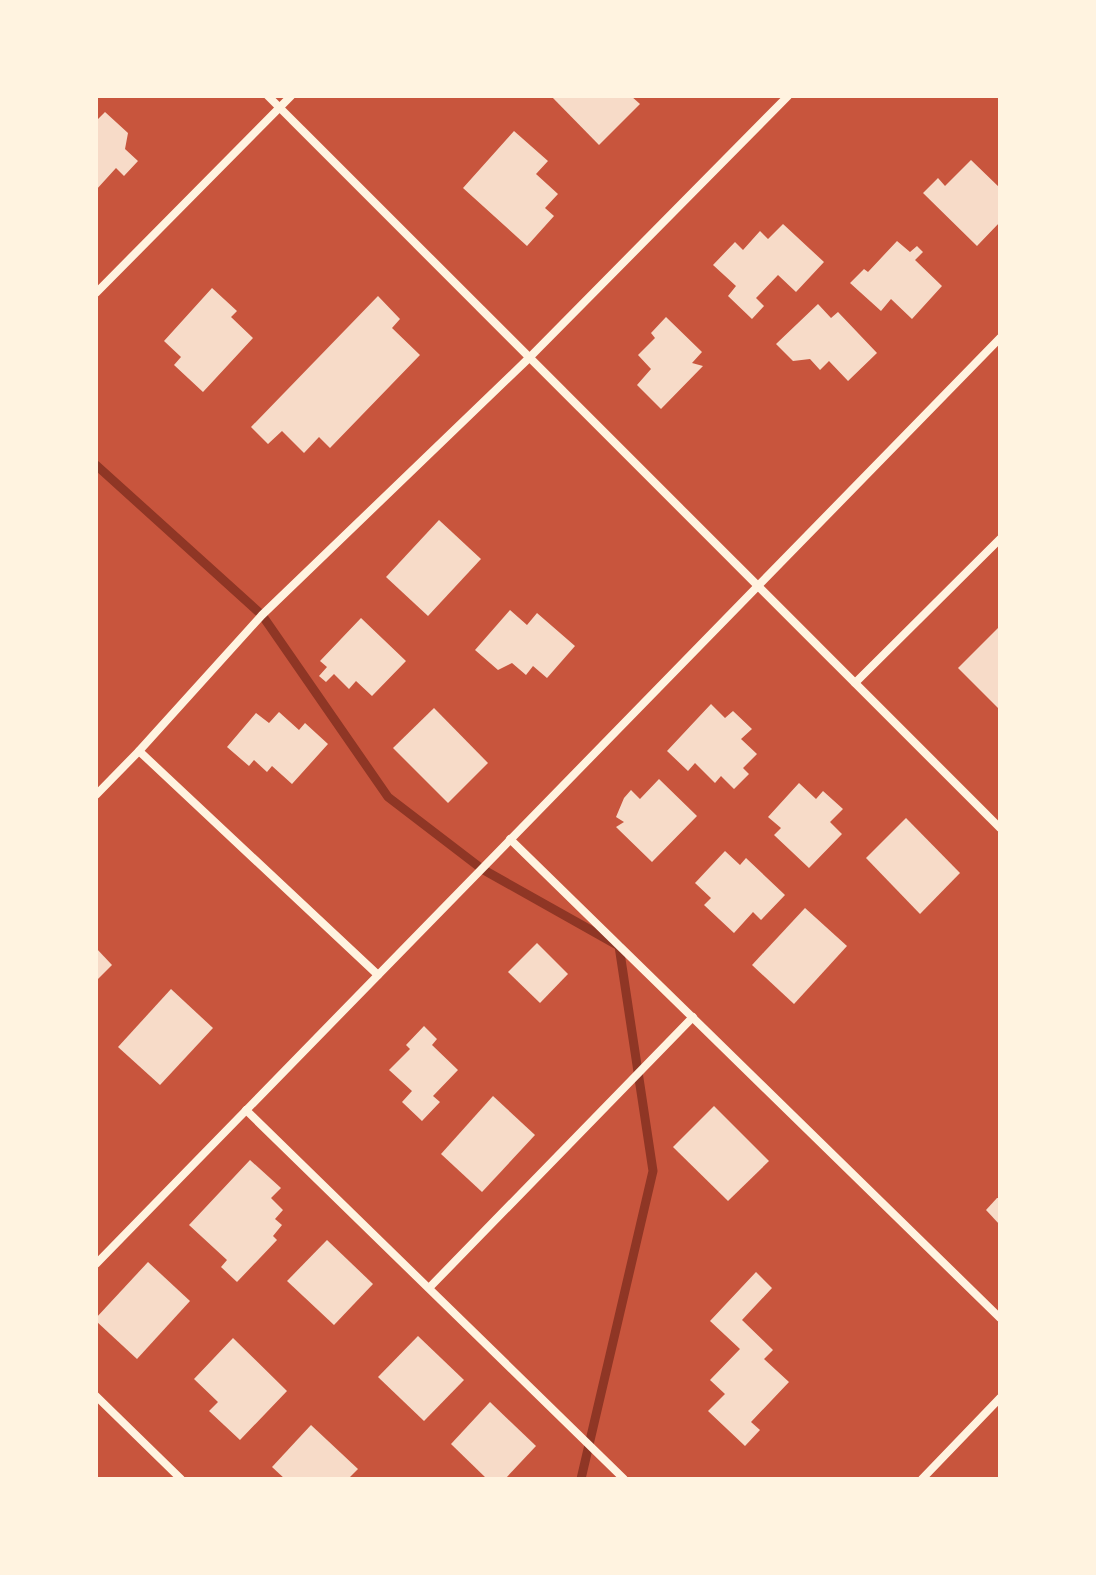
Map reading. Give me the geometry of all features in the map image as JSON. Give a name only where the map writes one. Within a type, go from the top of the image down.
[{"type":"street","points":[[268,96],[1000,828]]},
{"type":"street","points":[[96,293],[291,96]]},
{"type":"street","points":[[96,795],[262,615],[529,358],[788,96]]},
{"type":"street","points":[[96,1264],[1000,338]]},
{"type":"street","points":[[855,683],[1000,539]]},
{"type":"street","points":[[139,751],[378,975]]},
{"type":"street","points":[[510,839],[1000,1318]]},
{"type":"street","points":[[429,1288],[693,1017]]},
{"type":"street","points":[[246,1110],[624,1479]]},
{"type":"street","points":[[96,1396],[181,1479]]},
{"type":"street","points":[[922,1479],[1000,1398]]},
{"type":"building","points":[[551,96],[631,96],[640,104],[599,145]]},
{"type":"building","points":[[105,112],[128,133],[125,149],[138,161],[124,176],[116,168],[96,190],[96,116],[98,119]]},
{"type":"building","points":[[514,131],[548,161],[536,174],[558,194],[545,208],[554,216],[527,246],[463,188]]},
{"type":"building","points":[[971,160],[1000,188],[1000,222],[977,246],[923,193],[938,178],[945,186]]},
{"type":"building","points":[[783,224],[824,262],[796,292],[778,275],[756,298],[764,306],[752,319],[728,296],[736,286],[713,265],[735,242],[743,250],[760,231],[768,239]]},
{"type":"building","points":[[897,241],[910,252],[917,246],[923,252],[915,260],[942,286],[912,319],[891,299],[881,311],[850,283],[864,269],[868,272]]},
{"type":"building","points":[[212,288],[237,311],[231,317],[253,338],[203,392],[174,365],[181,357],[164,341]]},
{"type":"building","points":[[378,296],[400,319],[392,328],[420,355],[330,448],[319,437],[304,453],[282,431],[268,444],[251,427]]},
{"type":"building","points":[[818,304],[831,318],[838,312],[877,353],[848,381],[829,361],[820,370],[810,359],[793,361],[776,344]]},
{"type":"building","points":[[666,317],[702,352],[692,363],[703,366],[661,409],[637,385],[651,369],[638,355],[655,338],[651,333]]},
{"type":"building","points":[[439,520],[481,559],[428,616],[386,577]]},
{"type":"building","points":[[510,610],[527,625],[537,613],[575,646],[547,678],[533,666],[526,675],[512,663],[498,670],[475,650]]},
{"type":"building","points":[[361,618],[406,661],[372,696],[356,681],[349,689],[334,674],[326,682],[319,676],[327,667],[320,661]]},
{"type":"building","points":[[1000,626],[1000,710],[958,668]]},
{"type":"building","points":[[711,704],[725,718],[733,711],[752,729],[741,739],[757,754],[743,768],[749,774],[734,789],[721,776],[715,783],[695,763],[688,771],[667,751]]},
{"type":"building","points":[[434,708],[488,763],[448,803],[393,748]]},
{"type":"building","points":[[279,712],[299,730],[305,723],[328,744],[292,784],[272,766],[267,772],[254,760],[249,766],[227,747],[256,713],[269,723]]},
{"type":"building","points":[[659,779],[697,816],[652,862],[616,827],[624,822],[616,817],[631,790],[640,799]]},
{"type":"building","points":[[799,783],[816,799],[823,791],[843,809],[830,822],[842,834],[809,868],[774,835],[781,828],[768,817]]},
{"type":"building","points":[[906,818],[960,873],[920,914],[866,858]]},
{"type":"building","points":[[725,851],[740,865],[746,858],[785,895],[761,920],[753,912],[734,933],[704,905],[711,898],[695,883]]},
{"type":"building","points":[[805,908],[847,946],[794,1004],[752,965]]},
{"type":"building","points":[[537,943],[568,974],[540,1003],[508,972]]},
{"type":"building","points":[[96,948],[112,965],[96,981]]},
{"type":"building","points":[[171,989],[213,1028],[160,1085],[118,1047]]},
{"type":"building","points":[[424,1026],[437,1039],[432,1045],[458,1070],[433,1096],[440,1102],[422,1121],[402,1102],[412,1091],[389,1070],[410,1049],[406,1045]]},
{"type":"building","points":[[493,1096],[535,1135],[482,1192],[441,1154]]},
{"type":"building","points":[[714,1106],[769,1161],[728,1201],[673,1147]]},
{"type":"building","points":[[250,1160],[281,1188],[271,1198],[283,1210],[275,1219],[282,1225],[273,1236],[277,1240],[237,1282],[221,1267],[227,1260],[189,1225]]},
{"type":"building","points":[[1000,1198],[1000,1225],[986,1210]]},
{"type":"building","points":[[327,1240],[373,1284],[334,1325],[287,1281]]},
{"type":"building","points":[[148,1262],[190,1301],[137,1359],[96,1318]]},
{"type":"building","points":[[756,1272],[772,1288],[742,1320],[773,1350],[764,1359],[789,1382],[751,1422],[760,1430],[745,1446],[708,1411],[725,1394],[710,1380],[740,1349],[710,1321]]},
{"type":"building","points":[[418,1336],[464,1380],[424,1421],[378,1377]]},
{"type":"building","points":[[233,1338],[287,1391],[240,1440],[209,1411],[218,1402],[194,1379]]},
{"type":"building","points":[[490,1402],[536,1446],[505,1479],[487,1479],[451,1444]]},
{"type":"building","points":[[311,1425],[358,1469],[348,1479],[285,1479],[272,1467]]},
{"type":"waterway","points":[[96,465],[262,615],[388,797],[482,869],[619,946],[653,1171],[581,1479]]}]
